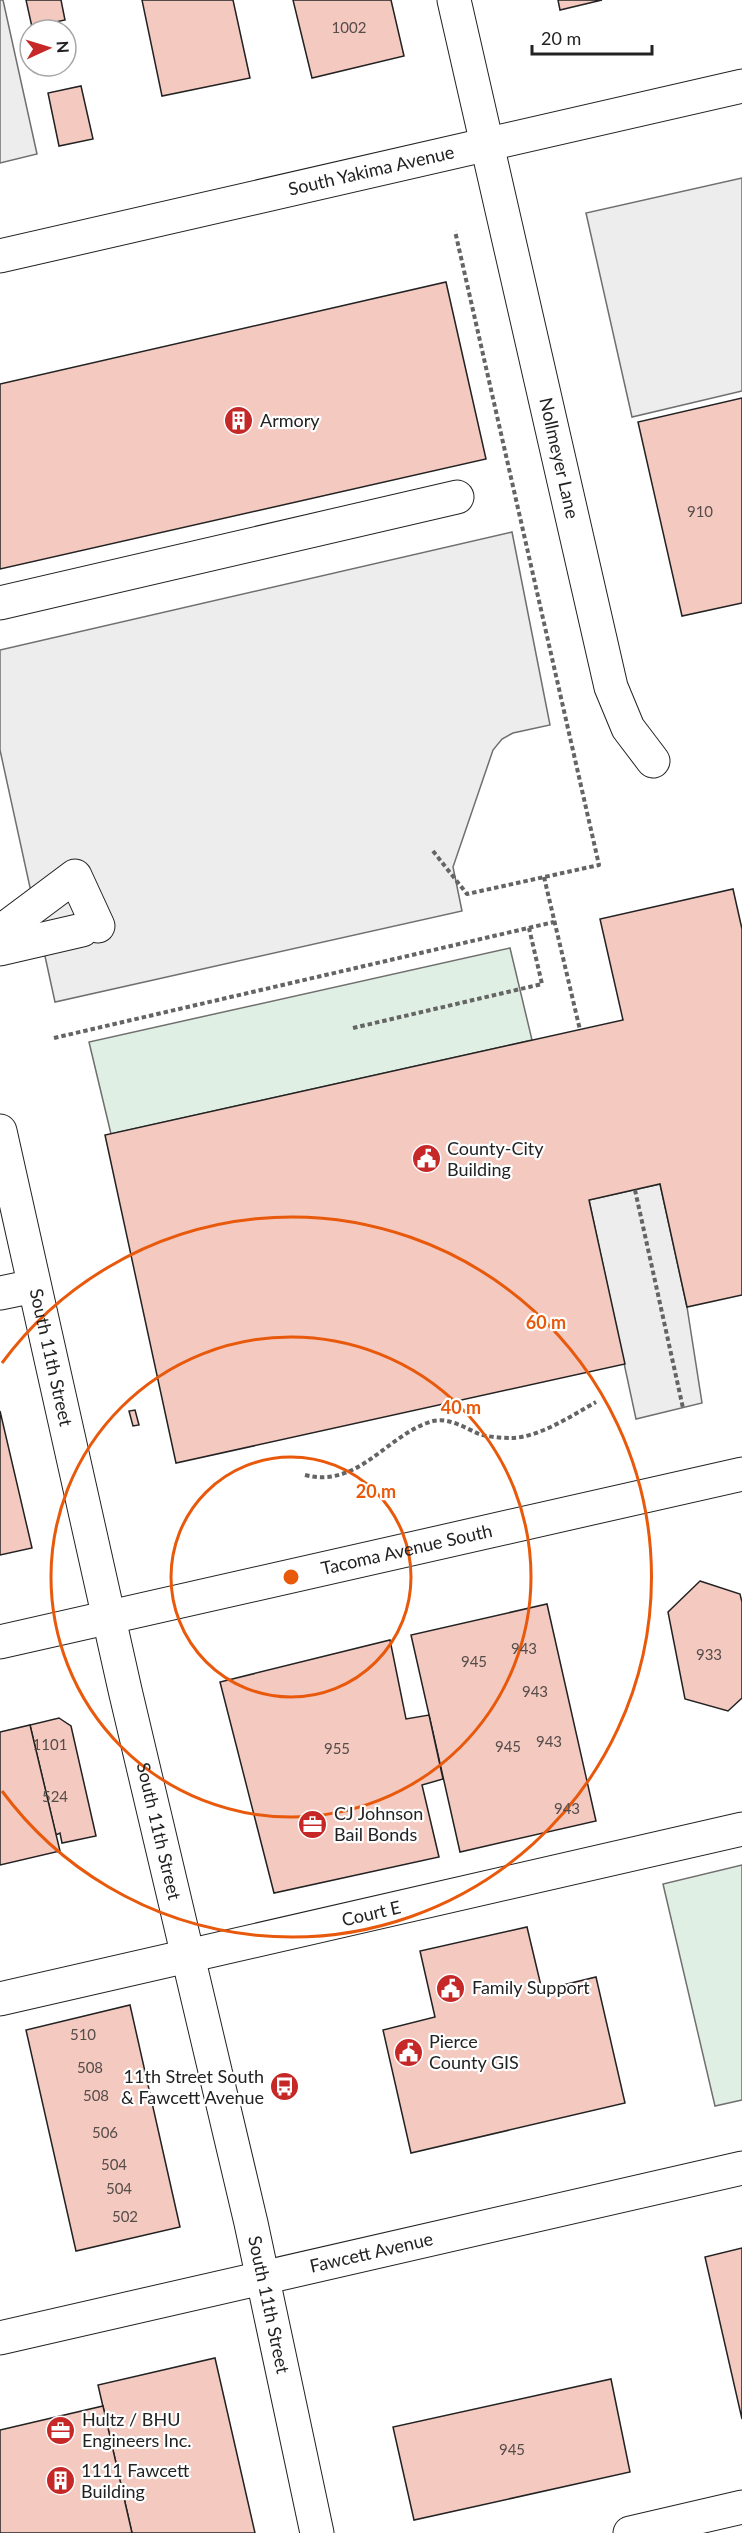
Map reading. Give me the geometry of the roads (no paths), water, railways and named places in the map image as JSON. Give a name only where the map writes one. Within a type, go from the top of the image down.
[{"type":"main road","name":"Nollmeyer Lane","points":[[454,0],[551,434],[572,514],[611,687],[628,728],[653,761]]},
{"type":"main road","name":"South Yakima Avenue","points":[[0,256],[742,86]]},
{"type":"main road","points":[[0,603],[457,497]]},
{"type":"main road","points":[[0,932],[75,876],[90,928],[0,949]]},
{"type":"main road","name":"South 11th Street","points":[[0,1131],[108,1618],[186,1956],[251,2223],[316,2533]]},
{"type":"main road","points":[[0,1293],[34,1286]]},
{"type":"main road","name":"Tacoma Avenue South","points":[[0,1642],[742,1474]]},
{"type":"main road","name":"Court E","points":[[0,1999],[742,1829]]},
{"type":"main road","name":"Fawcett Avenue","points":[[0,2338],[742,2168]]},
{"type":"main road","points":[[630,2533],[742,2507]]},
{"type":"place","name":"Armory","points":[[239,421]]},
{"type":"place","name":"County-City Building","points":[[426,1159]]},
{"type":"place","name":"CJ Johnson Bail Bonds","points":[[313,1824]]},
{"type":"place","name":"Family Support","points":[[451,1988]]},
{"type":"place","name":"Pierce County GIS","points":[[408,2052]]},
{"type":"place","name":"11th Street South & Fawcett Avenue","points":[[285,2087]]},
{"type":"place","name":"Hultz / BHU Engineers Inc.","points":[[61,2430]]},
{"type":"place","name":"1111 Fawcett Building","points":[[60,2481]]}]
